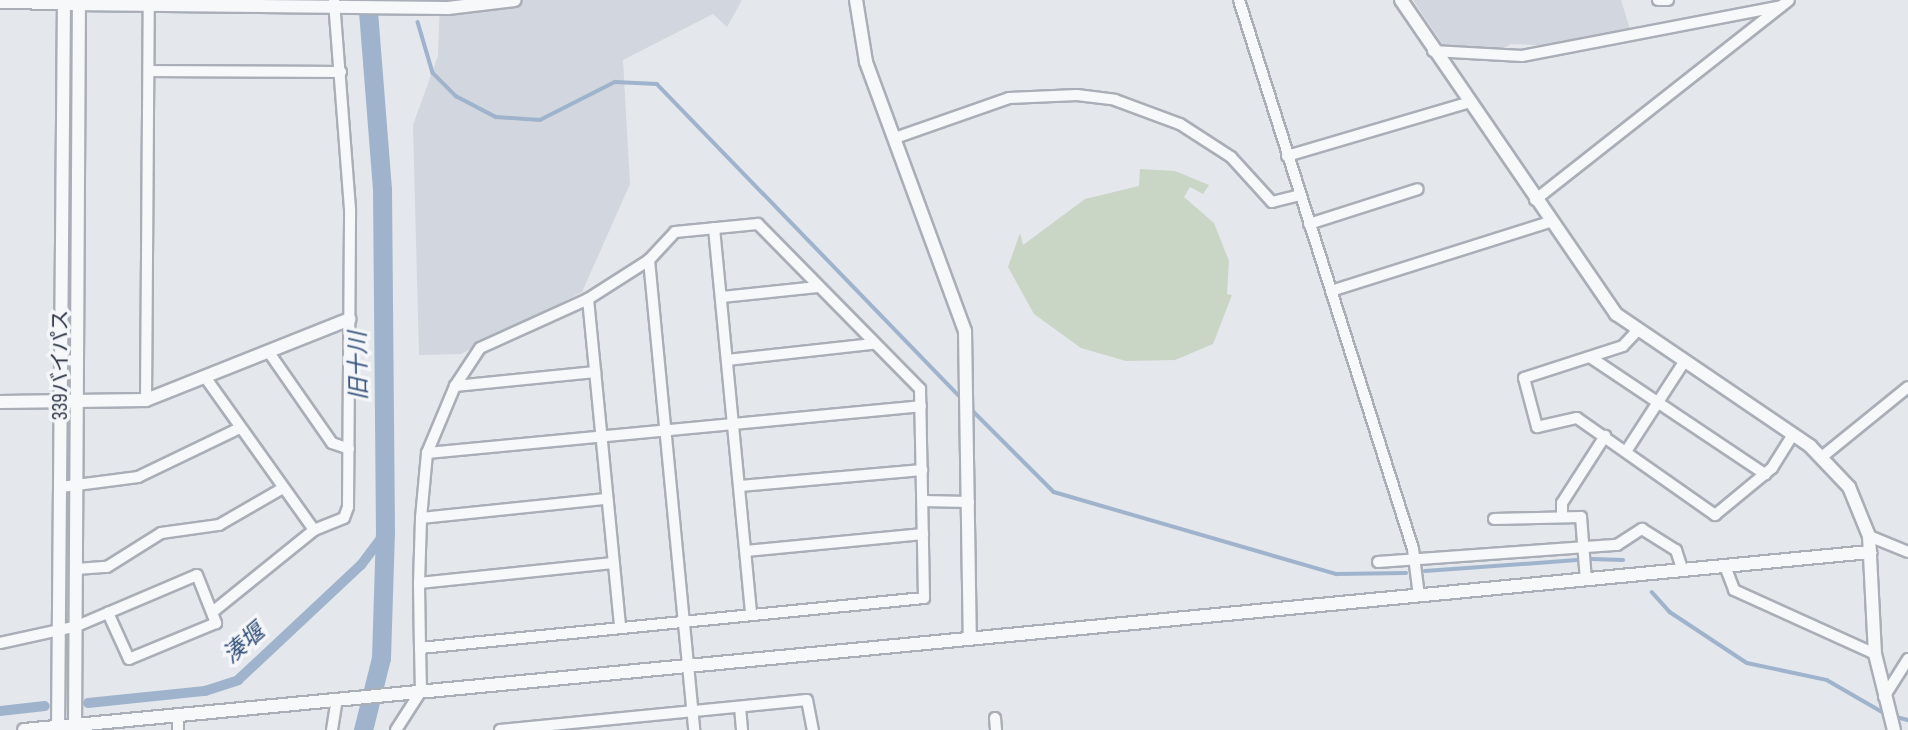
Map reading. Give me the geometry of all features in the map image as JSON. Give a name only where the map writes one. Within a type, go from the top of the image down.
[{"type":"street","points":[[0,3],[149,2],[437,8],[514,0]]},
{"type":"street","points":[[856,0],[866,62],[957,295],[968,380],[970,638]]},
{"type":"street","points":[[1239,0],[1415,559],[1419,596]]},
{"type":"street","points":[[1401,0],[1433,51],[1605,301],[1636,332],[1682,365],[1793,434],[1823,456],[1856,498],[1868,536],[1875,654],[1891,722]]},
{"type":"street","points":[[1658,0],[1668,0]]},
{"type":"street","name":"339バイパス","points":[[58,728],[61,630],[64,2]]},
{"type":"street","points":[[75,727],[79,2]]},
{"type":"street","points":[[146,400],[149,2]]},
{"type":"street","points":[[1433,51],[1522,56],[1785,3]]},
{"type":"street","points":[[1535,200],[1785,3]]},
{"type":"street","points":[[215,610],[314,530],[344,518],[349,449],[350,319],[338,5]]},
{"type":"street","points":[[149,71],[341,72]]},
{"type":"street","points":[[895,138],[1009,98],[1102,98],[1148,110],[1206,140],[1272,202],[1300,195]]},
{"type":"street","points":[[1287,156],[1470,102]]},
{"type":"street","points":[[1309,224],[1418,189]]},
{"type":"street","points":[[1331,291],[1550,222]]},
{"type":"street","points":[[396,730],[421,691],[420,648],[419,583],[421,518],[428,453],[455,386],[480,348],[588,299],[649,260],[676,232],[758,224],[920,389],[924,598],[751,613],[420,648]]},
{"type":"street","points":[[714,228],[735,422],[751,613]]},
{"type":"street","points":[[649,260],[694,730]]},
{"type":"street","points":[[722,297],[817,287]]},
{"type":"street","points":[[588,299],[620,626]]},
{"type":"street","points":[[0,402],[146,400],[350,319]]},
{"type":"street","points":[[1636,332],[1623,346],[1523,381],[1539,429],[1574,417],[1655,467],[1678,494],[1715,515],[1765,474],[1793,434]]},
{"type":"street","points":[[727,360],[873,344]]},
{"type":"street","points":[[268,351],[332,443],[349,449]]},
{"type":"street","points":[[1590,357],[1765,474]]},
{"type":"street","points":[[1627,450],[1682,365]]},
{"type":"street","points":[[455,386],[595,372]]},
{"type":"street","points":[[205,377],[314,530]]},
{"type":"street","points":[[1823,456],[1908,387]]},
{"type":"street","points":[[428,453],[665,428],[921,406]]},
{"type":"street","points":[[61,487],[138,477],[240,428]]},
{"type":"street","points":[[1562,517],[1562,503],[1605,436]]},
{"type":"street","points":[[740,486],[922,470]]},
{"type":"street","points":[[76,569],[107,567],[161,533],[219,525],[283,488]]},
{"type":"street","points":[[421,518],[606,499]]},
{"type":"street","points":[[923,501],[969,502]]},
{"type":"street","points":[[1494,519],[1583,519],[1586,580]]},
{"type":"street","points":[[1378,562],[1624,544],[1646,530],[1676,550],[1683,570]]},
{"type":"street","points":[[746,551],[923,534]]},
{"type":"street","points":[[1868,536],[1908,552]]},
{"type":"street","points":[[24,730],[1870,552]]},
{"type":"street","points":[[419,583],[613,563]]},
{"type":"street","points":[[1726,566],[1734,590],[1875,654]]},
{"type":"street","points":[[0,643],[77,626],[197,575],[215,610],[216,623],[129,659],[108,613]]},
{"type":"street","points":[[1884,697],[1908,659]]},
{"type":"street","points":[[332,730],[343,699]]},
{"type":"street","points":[[499,730],[584,726],[638,716],[807,700],[813,730]]},
{"type":"street","points":[[740,707],[742,730]]},
{"type":"street","points":[[178,715],[178,730]]},
{"type":"street","points":[[638,716],[639,730]]},
{"type":"street","points":[[995,718],[996,730]]},
{"type":"shaded area","points":[[440,0],[742,0],[727,27],[713,14],[623,60],[630,184],[582,292],[461,354],[419,355],[413,125],[438,56]]},
{"type":"shaded area","points":[[1413,0],[1621,0],[1630,29],[1560,46],[1511,44],[1495,53],[1445,48]]},
{"type":"green space","points":[[1140,169],[1175,171],[1209,185],[1203,194],[1190,187],[1184,197],[1214,223],[1229,261],[1227,294],[1232,295],[1213,344],[1175,360],[1126,361],[1081,348],[1034,314],[1008,267],[1020,233],[1023,245],[1085,199],[1139,186]]},
{"type":"waterway","name":"旧十川","points":[[363,730],[381,658],[385,533],[382,189],[367,0]]},
{"type":"waterway","points":[[418,22],[433,73],[456,96],[496,117],[540,120],[615,82],[657,84],[961,398]]},
{"type":"waterway","points":[[971,409],[1054,492],[1336,574],[1406,573]]},
{"type":"waterway","name":"湊堰","points":[[88,703],[205,691],[238,680],[361,565],[385,533]]},
{"type":"waterway","points":[[1592,559],[1623,560]]},
{"type":"waterway","points":[[1425,571],[1577,560]]},
{"type":"waterway","points":[[1652,592],[1670,612],[1747,663],[1827,680],[1886,714]]},
{"type":"waterway","name":"湊堰","points":[[0,711],[45,706]]},
{"type":"waterway","points":[[1893,716],[1908,720]]}]
